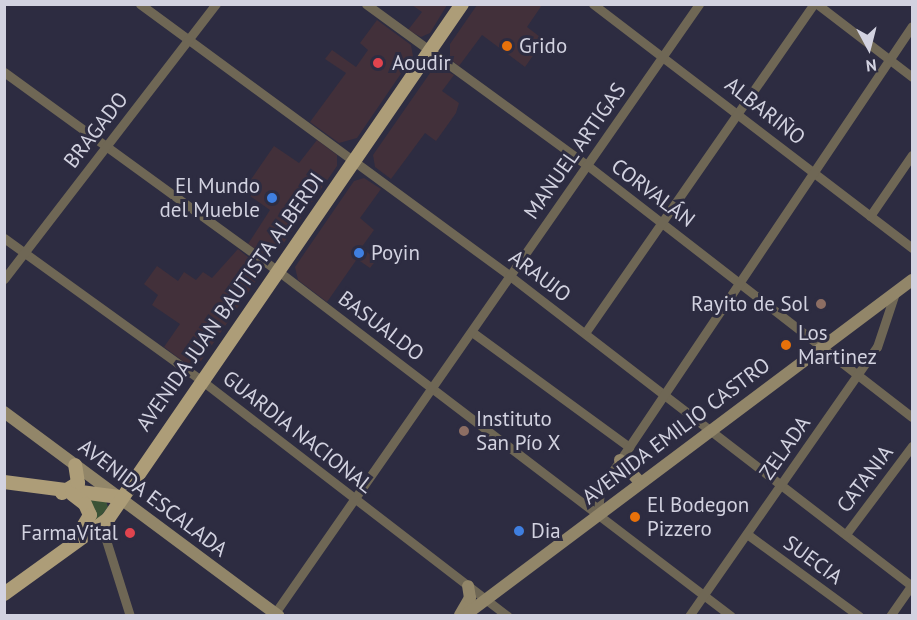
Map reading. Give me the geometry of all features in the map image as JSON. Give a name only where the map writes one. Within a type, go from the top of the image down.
[{"type":"main road","name":"AVENIDA JUAN BAUTISTA ALBERDI","points":[[4,594],[101,524],[462,4]]},
{"type":"main road","name":"AVENIDA EMILIO CASTRO","points":[[464,615],[912,280]]},
{"type":"main road","name":"AVENIDA ESCALADA","points":[[4,412],[277,614]]},
{"type":"main road","points":[[620,460],[640,482]]},
{"type":"main road","points":[[67,494],[78,483],[75,465]]},
{"type":"main road","points":[[4,482],[67,494],[119,497]]},
{"type":"main road","points":[[67,494],[86,504],[90,515],[71,544]]},
{"type":"main road","points":[[459,615],[470,598],[468,586]]},
{"type":"street","name":"ARAUJO","points":[[140,4],[355,160],[666,393],[710,431],[912,586]]},
{"type":"street","name":"BRAGADO","points":[[4,279],[216,4]]},
{"type":"street","name":"CORVALÁN","points":[[366,4],[587,165],[912,417]]},
{"type":"street","name":"ALBARIÑO","points":[[593,4],[816,172],[912,248]]},
{"type":"street","name":"MANUEL ARTIGAS","points":[[277,614],[699,4]]},
{"type":"street","points":[[585,333],[815,4],[912,77]]},
{"type":"street","points":[[598,513],[600,490],[816,172],[912,26]]},
{"type":"street","name":"BASUALDO","points":[[4,72],[278,271],[731,615]]},
{"type":"street","points":[[870,216],[912,155]]},
{"type":"street","name":"GUARDIA NACIONAL","points":[[4,238],[201,380],[508,615]]},
{"type":"street","name":"ZELADA","points":[[688,615],[858,376],[882,336],[895,293]]},
{"type":"street","points":[[472,332],[629,447]]},
{"type":"street","name":"CATANIA","points":[[846,534],[912,446]]},
{"type":"street","points":[[101,524],[130,615]]},
{"type":"street","name":"SUECIA","points":[[747,534],[859,615]]},
{"type":"street","points":[[890,615],[912,586]]},
{"type":"shaded area","points":[[412,5],[447,5],[430,33],[421,37],[408,30],[422,12]]},
{"type":"shaded area","points":[[477,5],[542,5],[527,27],[544,40],[525,67],[482,35],[459,66],[450,59],[450,44]]},
{"type":"shaded area","points":[[377,20],[411,45],[413,56],[357,138],[339,143],[310,122],[346,73],[325,59],[332,50],[356,67],[368,50],[360,43]]},
{"type":"shaded area","points":[[440,68],[454,75],[442,91],[459,103],[456,113],[436,141],[425,133],[391,179],[375,167],[373,155],[430,73]]},
{"type":"shaded area","points":[[317,140],[337,155],[337,166],[279,250],[263,254],[248,244],[270,210],[243,191],[274,146],[299,163]]},
{"type":"shaded area","points":[[364,178],[381,189],[360,218],[374,230],[361,248],[377,259],[370,268],[357,259],[327,302],[298,280],[295,267],[354,181]]},
{"type":"shaded area","points":[[238,249],[258,265],[259,277],[201,361],[188,365],[164,347],[180,324],[152,305],[158,295],[144,284],[157,266],[178,281],[184,272],[196,280],[203,272],[212,278]]},
{"type":"green space","points":[[88,500],[106,501],[108,507],[90,530]]},
{"type":"place","name":"Grido","points":[[507,46]]},
{"type":"place","name":"Aoudir","points":[[378,63]]},
{"type":"place","name":"El Mundo del Mueble","points":[[272,198]]},
{"type":"place","name":"Poyin","points":[[359,253]]},
{"type":"place","name":"Rayito de Sol","points":[[821,304]]},
{"type":"place","name":"Los Martinez","points":[[786,345]]},
{"type":"place","name":"Instituto San Pío X","points":[[464,431]]},
{"type":"place","name":"El Bodegon Pizzero","points":[[635,517]]},
{"type":"place","name":"Dia","points":[[519,531]]},
{"type":"place","name":"FarmaVital","points":[[130,533]]}]
